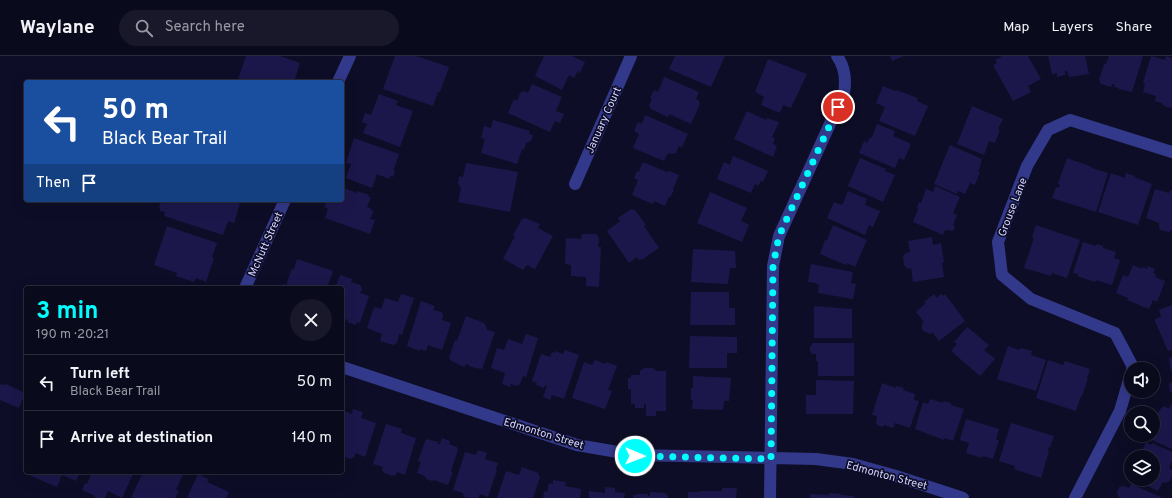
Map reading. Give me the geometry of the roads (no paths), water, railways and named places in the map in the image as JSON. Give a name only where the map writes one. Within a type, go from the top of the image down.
[{"type":"street","points":[[339,80],[350,56]]},
{"type":"street","name":"January Court","points":[[575,184],[631,56]]},
{"type":"street","points":[[770,498],[773,266],[779,236],[844,94],[846,83],[844,72],[837,56]]},
{"type":"street","name":"Grouse Lane","points":[[1130,362],[1115,333],[1031,299],[1002,275],[998,242],[1027,166],[1048,130],[1070,120],[1172,152]]},
{"type":"street","name":"McNutt Street","points":[[246,286],[284,202]]},
{"type":"street","name":"Edmonton Street","points":[[344,368],[576,445],[635,456],[816,459],[853,464],[896,476],[963,498]]},
{"type":"street","points":[[1075,498],[1120,411],[1124,397]]}]
